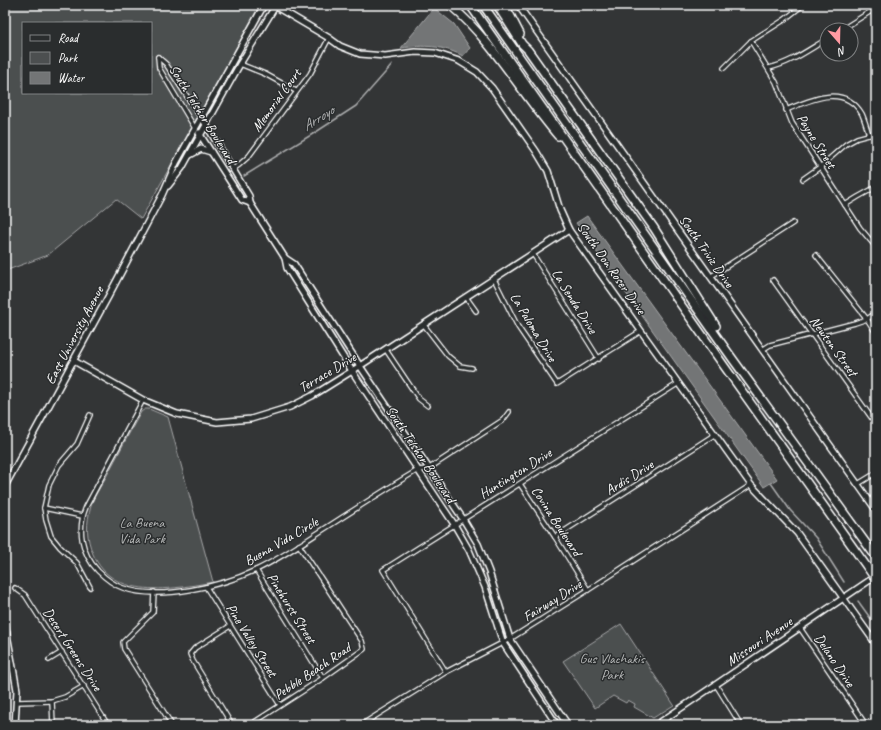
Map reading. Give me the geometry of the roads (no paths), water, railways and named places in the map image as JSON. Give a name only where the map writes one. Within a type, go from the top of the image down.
[{"type":"highway","points":[[450,5],[462,15],[479,35],[551,128],[585,168]]},
{"type":"highway","points":[[470,5],[876,580]]},
{"type":"highway","points":[[483,5],[876,557]]},
{"type":"highway","points":[[497,5],[522,44],[528,50]]},
{"type":"highway","points":[[505,5],[528,50],[654,228],[753,386]]},
{"type":"main road","name":"East University Avenue","points":[[5,486],[74,361],[162,195],[176,163],[196,130],[264,5]]},
{"type":"main road","name":"East University Avenue","points":[[162,195],[182,168],[274,5]]},
{"type":"main road","name":"South Don Roser Drive","points":[[274,5],[340,46],[360,54],[385,56],[415,52],[435,53],[459,61],[477,72],[492,88],[536,151],[548,171],[560,210],[569,230],[751,485],[797,533],[876,644]]},
{"type":"main road","name":"South Triviz Drive","points":[[518,5],[876,510]]},
{"type":"main road","name":"South Telshor Boulevard","points":[[202,118],[249,196],[250,203],[284,258],[287,268],[352,371],[454,524],[469,550],[485,587],[503,643],[556,725]]},
{"type":"main road","name":"South Telshor Boulevard","points":[[196,130],[242,200],[250,203]]},
{"type":"main road","points":[[189,155],[201,149],[207,149],[211,152]]},
{"type":"main road","name":"Terrace Drive","points":[[74,361],[143,400],[177,414],[214,421],[251,419],[296,404],[352,371],[569,230]]},
{"type":"main road","name":"South Telshor Boulevard","points":[[284,258],[294,264],[428,469],[463,519],[478,544],[489,572],[510,639],[568,725]]},
{"type":"main road","points":[[298,284],[304,280]]},
{"type":"main road","name":"Missouri Avenue","points":[[656,725],[876,576]]},
{"type":"main road","points":[[5,623],[17,690],[15,725]]},
{"type":"street","points":[[724,68],[751,41],[784,20],[803,5]]},
{"type":"street","points":[[854,22],[876,8]]},
{"type":"street","name":"Memorial Court","points":[[233,169],[249,156],[310,74],[329,38]]},
{"type":"street","name":"Payne Street","points":[[751,41],[769,68],[781,92],[786,110],[792,123],[860,228],[876,247]]},
{"type":"street","points":[[769,68],[791,61],[819,44]]},
{"type":"street","name":"South Telshor Boulevard","points":[[196,130],[159,68],[158,57],[166,64],[202,118]]},
{"type":"street","points":[[240,64],[265,74],[296,91]]},
{"type":"street","points":[[786,110],[823,96],[841,98],[857,107],[862,114],[869,135]]},
{"type":"street","points":[[803,179],[820,167],[846,144],[857,138],[876,134]]},
{"type":"street","points":[[845,205],[876,187]]},
{"type":"street","points":[[710,277],[793,223]]},
{"type":"street","name":"La Senda Drive","points":[[533,254],[599,359]]},
{"type":"street","points":[[816,255],[867,319],[876,333]]},
{"type":"street","name":"La Paloma Drive","points":[[494,279],[518,327],[557,384],[599,359]]},
{"type":"street","name":"Newton Street","points":[[774,280],[876,424]]},
{"type":"street","points":[[466,297],[476,311]]},
{"type":"street","points":[[762,350],[770,345],[812,335],[867,319],[876,313]]},
{"type":"street","points":[[424,325],[448,356],[460,366],[472,368]]},
{"type":"street","points":[[599,359],[641,332]]},
{"type":"street","points":[[386,350],[419,399],[428,406]]},
{"type":"street","name":"Huntington Drive","points":[[446,672],[383,570],[679,383]]},
{"type":"street","name":"Buena Vida Circle","points":[[143,400],[86,507],[82,516],[80,534],[85,550],[95,568],[102,576],[121,588],[136,592],[176,591],[206,587],[256,570],[299,545],[418,470]]},
{"type":"street","points":[[418,470],[428,469],[503,420],[509,412]]},
{"type":"street","points":[[90,415],[77,444],[59,465],[50,485],[44,508],[51,536],[77,563],[90,587]]},
{"type":"street","name":"Ardis Drive","points":[[555,536],[714,435]]},
{"type":"street","points":[[858,484],[876,473]]},
{"type":"street","name":"Covina Boulevard","points":[[520,484],[555,536],[588,590]]},
{"type":"street","name":"Fairway Drive","points":[[361,725],[446,672],[510,639],[751,485]]},
{"type":"street","points":[[44,508],[82,516]]},
{"type":"street","name":"Pebble Beach Road","points":[[250,725],[323,678],[364,649],[362,641],[299,545]]},
{"type":"street","name":"Pinehurst Street","points":[[256,570],[323,678]]},
{"type":"street","name":"Pine Valley Street","points":[[206,587],[280,705]]},
{"type":"street","name":"Desert Greens Drive","points":[[15,588],[25,595],[108,725]]},
{"type":"street","points":[[154,592],[153,612],[124,642],[124,649],[172,725]]},
{"type":"street","points":[[230,626],[195,648],[190,654],[192,661],[232,725]]},
{"type":"street","name":"Delano Drive","points":[[800,628],[866,725]]},
{"type":"street","points":[[49,660],[62,652]]},
{"type":"street","points":[[716,685],[742,725]]},
{"type":"street","points":[[17,702],[52,701],[84,686]]},
{"type":"street","points":[[52,701],[53,725]]},
{"type":"street","points":[[556,725],[564,719]]},
{"type":"water","points":[[434,8],[454,24],[470,48],[463,56],[455,52],[433,47],[418,46],[401,48]]},
{"type":"water","points":[[587,216],[777,479],[764,487],[576,223]]},
{"type":"waterway","name":"Arroyo","points":[[244,176],[356,106],[392,65]]},
{"type":"waterway","points":[[771,483],[790,510],[816,538],[844,582]]},
{"type":"waterway","points":[[858,601],[876,626]]},
{"type":"park label","name":"La Buena Vida Park","points":[[142,530]]},
{"type":"park label","name":"Gus Vlachakis Park","points":[[612,666]]}]
